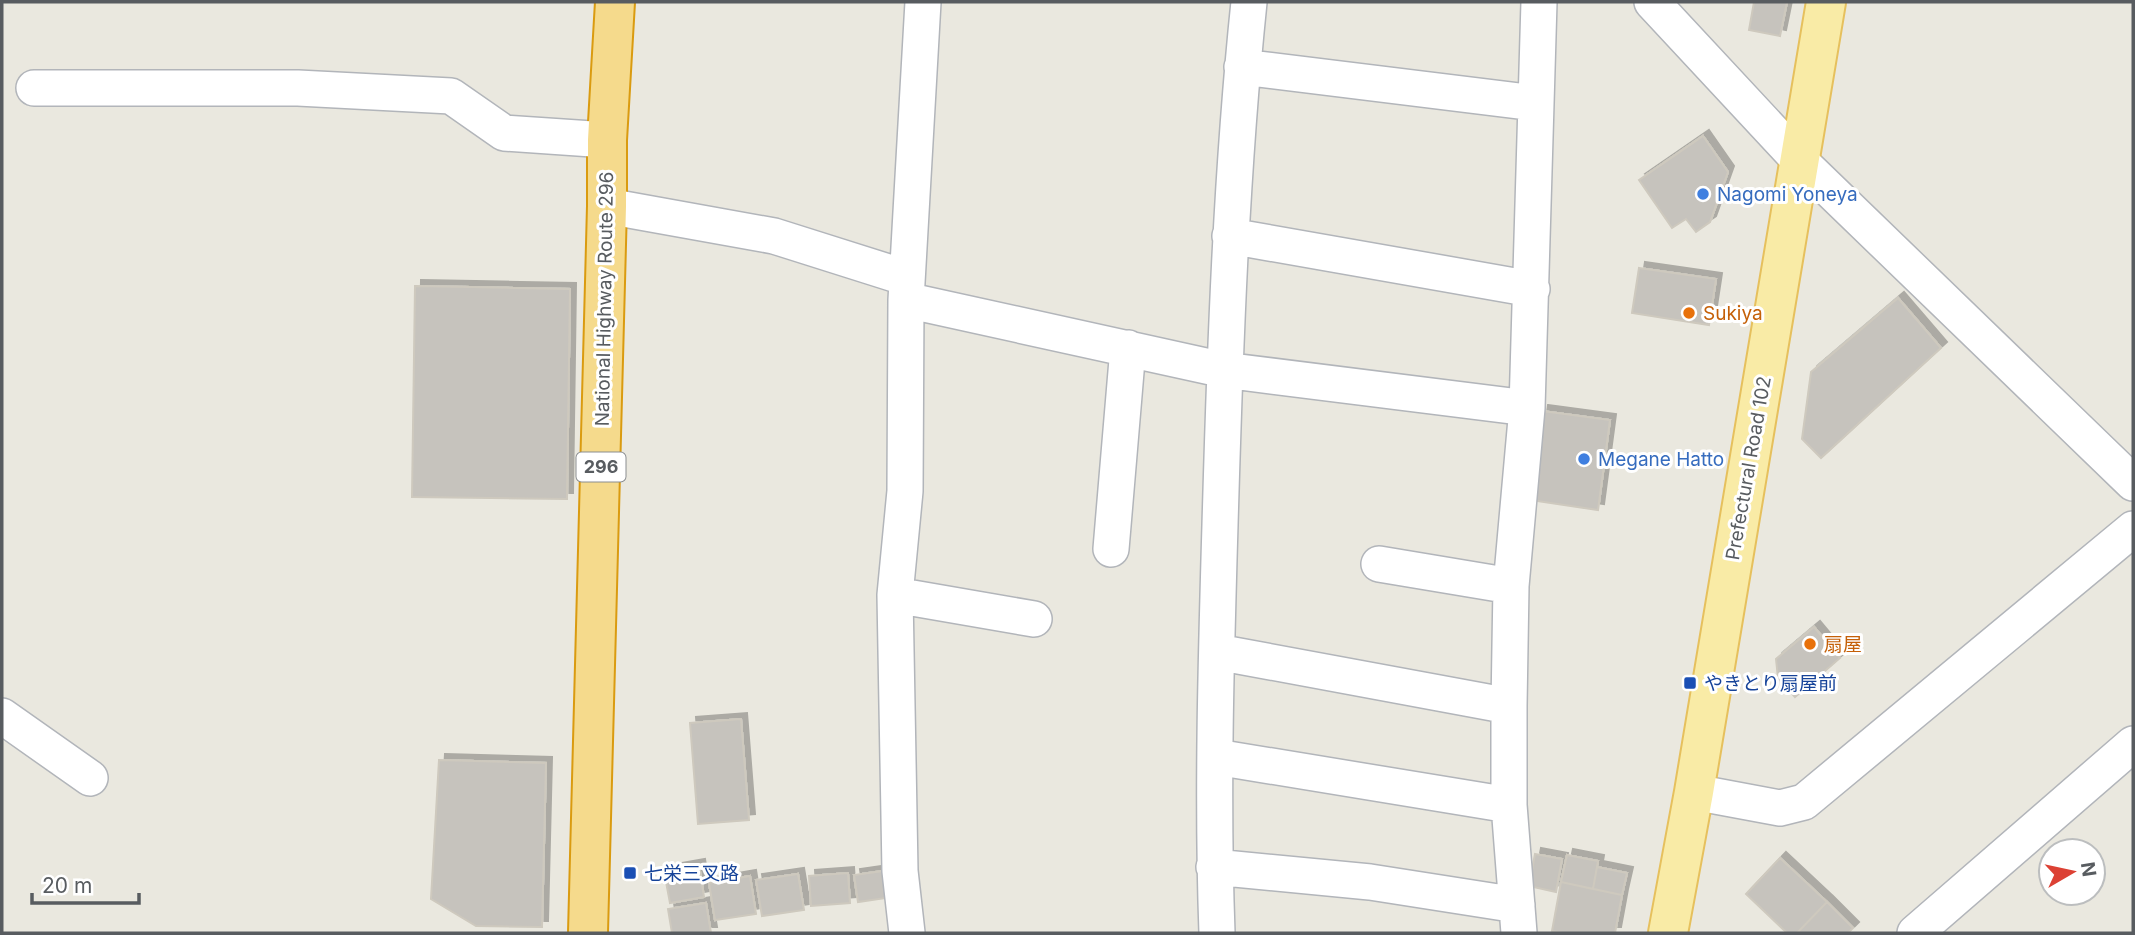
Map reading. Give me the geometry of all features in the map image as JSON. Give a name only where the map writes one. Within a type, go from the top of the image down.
[{"type":"highway","name":"National Highway Route 296","points":[[588,933],[607,140],[615,2]]},
{"type":"main road","name":"Prefectural Road 102","points":[[1668,933],[1826,2]]},
{"type":"street","points":[[907,933],[900,871],[895,595],[905,491],[906,289],[923,2]]},
{"type":"street","points":[[1217,933],[1214,867],[1224,370],[1230,236],[1249,2]]},
{"type":"street","points":[[1214,867],[1370,882],[1518,919],[1509,805],[1511,586],[1527,408],[1539,2]]},
{"type":"street","points":[[1652,2],[1800,162],[2133,483]]},
{"type":"street","points":[[1242,67],[1535,103]]},
{"type":"street","points":[[34,88],[298,89],[451,96],[504,132],[607,140]]},
{"type":"street","points":[[607,206],[774,236],[906,289],[1128,348],[1224,370],[1527,408]]},
{"type":"street","points":[[1230,236],[1532,289]]},
{"type":"street","points":[[1111,549],[1128,348]]},
{"type":"street","points":[[1694,792],[1780,808],[1804,802],[2133,529]]},
{"type":"street","points":[[1379,564],[1511,586]]},
{"type":"street","points":[[895,595],[1034,619]]},
{"type":"street","points":[[1217,652],[1509,706]]},
{"type":"street","points":[[2,716],[90,778]]},
{"type":"street","points":[[1915,933],[2133,744]]},
{"type":"street","points":[[1216,757],[1509,805]]},
{"type":"building","points":[[1754,2],[1787,2],[1780,36],[1749,30]]},
{"type":"building","points":[[1703,136],[1728,172],[1710,222],[1696,232],[1686,219],[1672,228],[1639,180]]},
{"type":"building","points":[[1639,268],[1716,279],[1709,325],[1632,313]]},
{"type":"building","points":[[415,286],[570,289],[567,499],[412,497]]},
{"type":"building","points":[[1898,298],[1941,348],[1821,458],[1802,439],[1811,372]]},
{"type":"building","points":[[1542,411],[1610,420],[1598,510],[1530,500]]},
{"type":"building","points":[[1814,627],[1840,658],[1795,697],[1778,678],[1776,659]]},
{"type":"building","points":[[741,719],[749,820],[698,824],[690,723]]},
{"type":"building","points":[[439,760],[546,763],[542,927],[476,926],[431,899]]},
{"type":"building","points":[[1535,854],[1562,859],[1556,892],[1529,886]]},
{"type":"building","points":[[1567,855],[1598,861],[1593,889],[1561,882]]},
{"type":"building","points":[[1780,858],[1827,902],[1797,933],[1787,933],[1746,894]]},
{"type":"building","points":[[699,865],[704,897],[670,903],[664,871]]},
{"type":"building","points":[[1597,867],[1627,873],[1622,895],[1593,889]]},
{"type":"building","points":[[883,871],[886,898],[858,902],[854,875]]},
{"type":"building","points":[[848,873],[850,903],[811,906],[809,876]]},
{"type":"building","points":[[798,874],[804,910],[762,916],[756,880]]},
{"type":"building","points":[[750,876],[756,914],[715,920],[709,883]]},
{"type":"building","points":[[1561,882],[1622,895],[1615,933],[1552,931]]},
{"type":"building","points":[[1827,902],[1853,928],[1848,933],[1797,933]]},
{"type":"building","points":[[706,903],[711,933],[672,933],[668,909]]},
{"type":"place","name":"Nagomi Yoneya","points":[[1703,194]]},
{"type":"place","name":"Sukiya","points":[[1689,313]]},
{"type":"place","name":"Megane Hatto","points":[[1584,459]]},
{"type":"place","name":"扇屋","points":[[1810,644]]},
{"type":"place","name":"やきとり扇屋前","points":[[1690,683]]},
{"type":"place","name":"七栄三叉路","points":[[630,873]]}]
